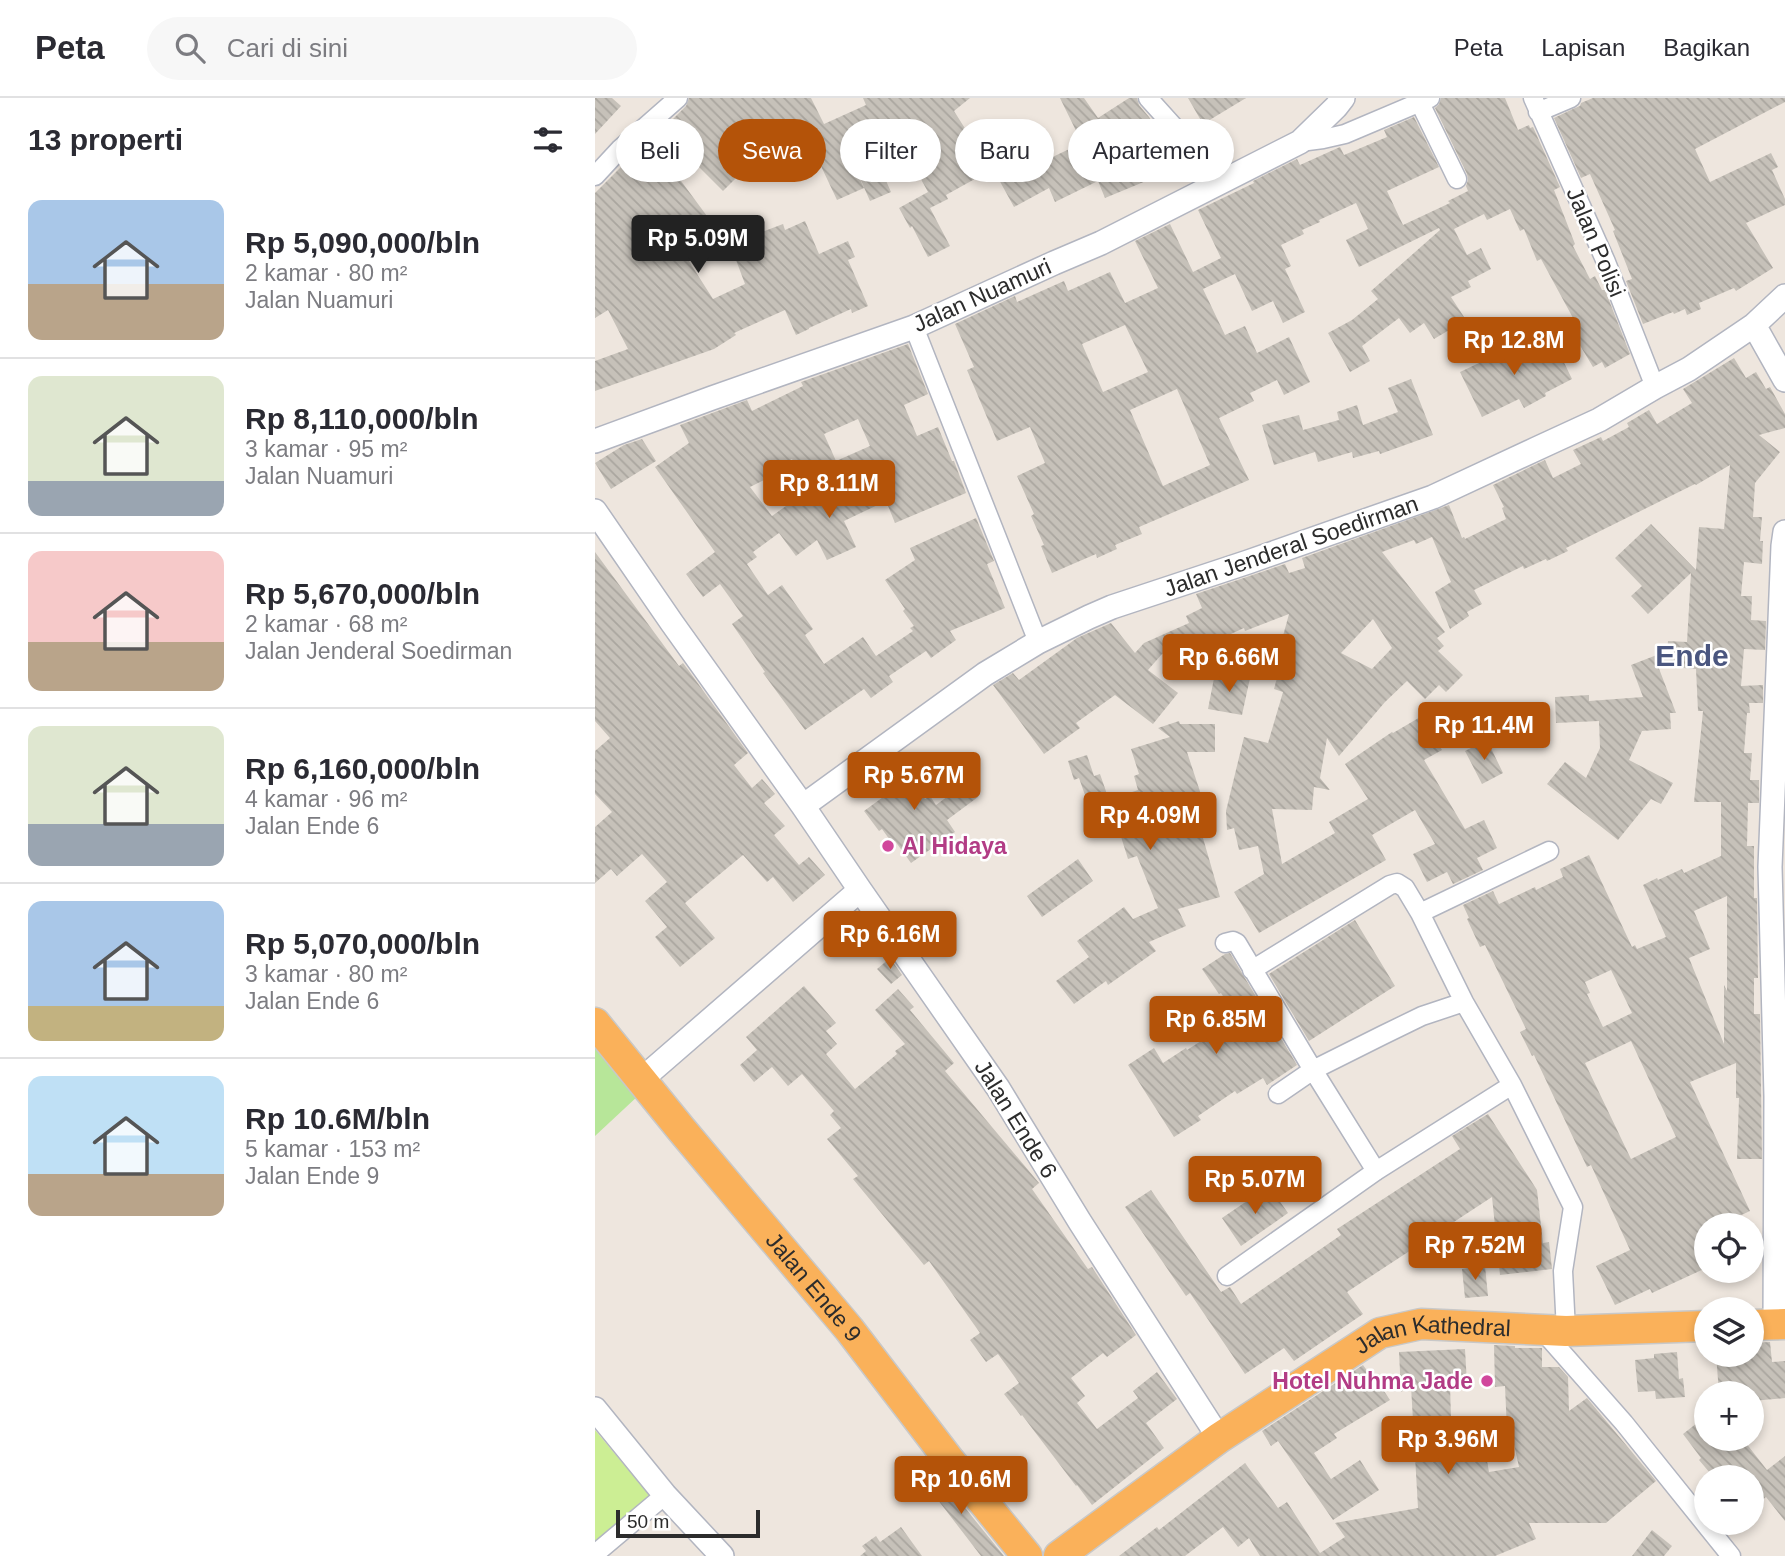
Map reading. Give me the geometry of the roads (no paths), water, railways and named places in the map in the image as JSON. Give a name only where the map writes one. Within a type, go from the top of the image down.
[{"type":"highway","name":"Jalan Ende 9","points":[[595,1023],[849,1328],[950,1461],[1027,1556]]},
{"type":"highway","name":"Jalan Kathedral","points":[[1059,1556],[1219,1438],[1380,1333],[1421,1324],[1554,1330],[1694,1326]]},
{"type":"street","points":[[595,176],[620,149],[678,98]]},
{"type":"street","points":[[1148,98],[1167,119]]},
{"type":"street","name":"Jalan Nuamuri","points":[[1234,174],[1300,142],[1343,98]]},
{"type":"street","points":[[1536,105],[1571,98]]},
{"type":"street","points":[[1300,142],[1345,134],[1425,100],[1457,178]]},
{"type":"street","name":"Jalan Polisi","points":[[1536,105],[1606,262],[1655,387]]},
{"type":"street","name":"Jalan Nuamuri","points":[[595,441],[915,327],[1101,243],[1217,182]]},
{"type":"street","name":"Jalan Jenderal Soedirman","points":[[803,806],[985,674],[1038,642],[1112,607],[1433,497],[1599,420],[1689,369],[1754,325],[1785,296]]},
{"type":"street","points":[[1754,325],[1785,380]]},
{"type":"street","points":[[915,327],[1038,642]]},
{"type":"street","name":"Jalan Ende 6","points":[[595,512],[998,1088],[1080,1222],[1219,1438]]},
{"type":"street","points":[[1771,1324],[1780,1096],[1770,855],[1785,533]]},
{"type":"street","points":[[1420,913],[1549,851]]},
{"type":"street","points":[[1252,970],[1390,884],[1397,883],[1405,888],[1464,1002],[1512,1085],[1573,1207],[1554,1330],[1623,1423],[1731,1556]]},
{"type":"street","points":[[642,1079],[860,890]]},
{"type":"street","points":[[1225,943],[1237,943],[1376,1171]]},
{"type":"street","points":[[1278,1094],[1313,1070],[1422,1016],[1464,1002]]},
{"type":"street","points":[[1227,1276],[1376,1171],[1512,1085]]},
{"type":"street","points":[[595,1409],[714,1553]]},
{"type":"street","points":[[595,1554],[665,1495]]},
{"type":"place","name":"Al Hidaya","points":[[888,846]]},
{"type":"place","name":"Hotel Nuhma Jade","points":[[1487,1381]]},
{"type":"district","name":"Ende","points":[[1692,656]]}]
